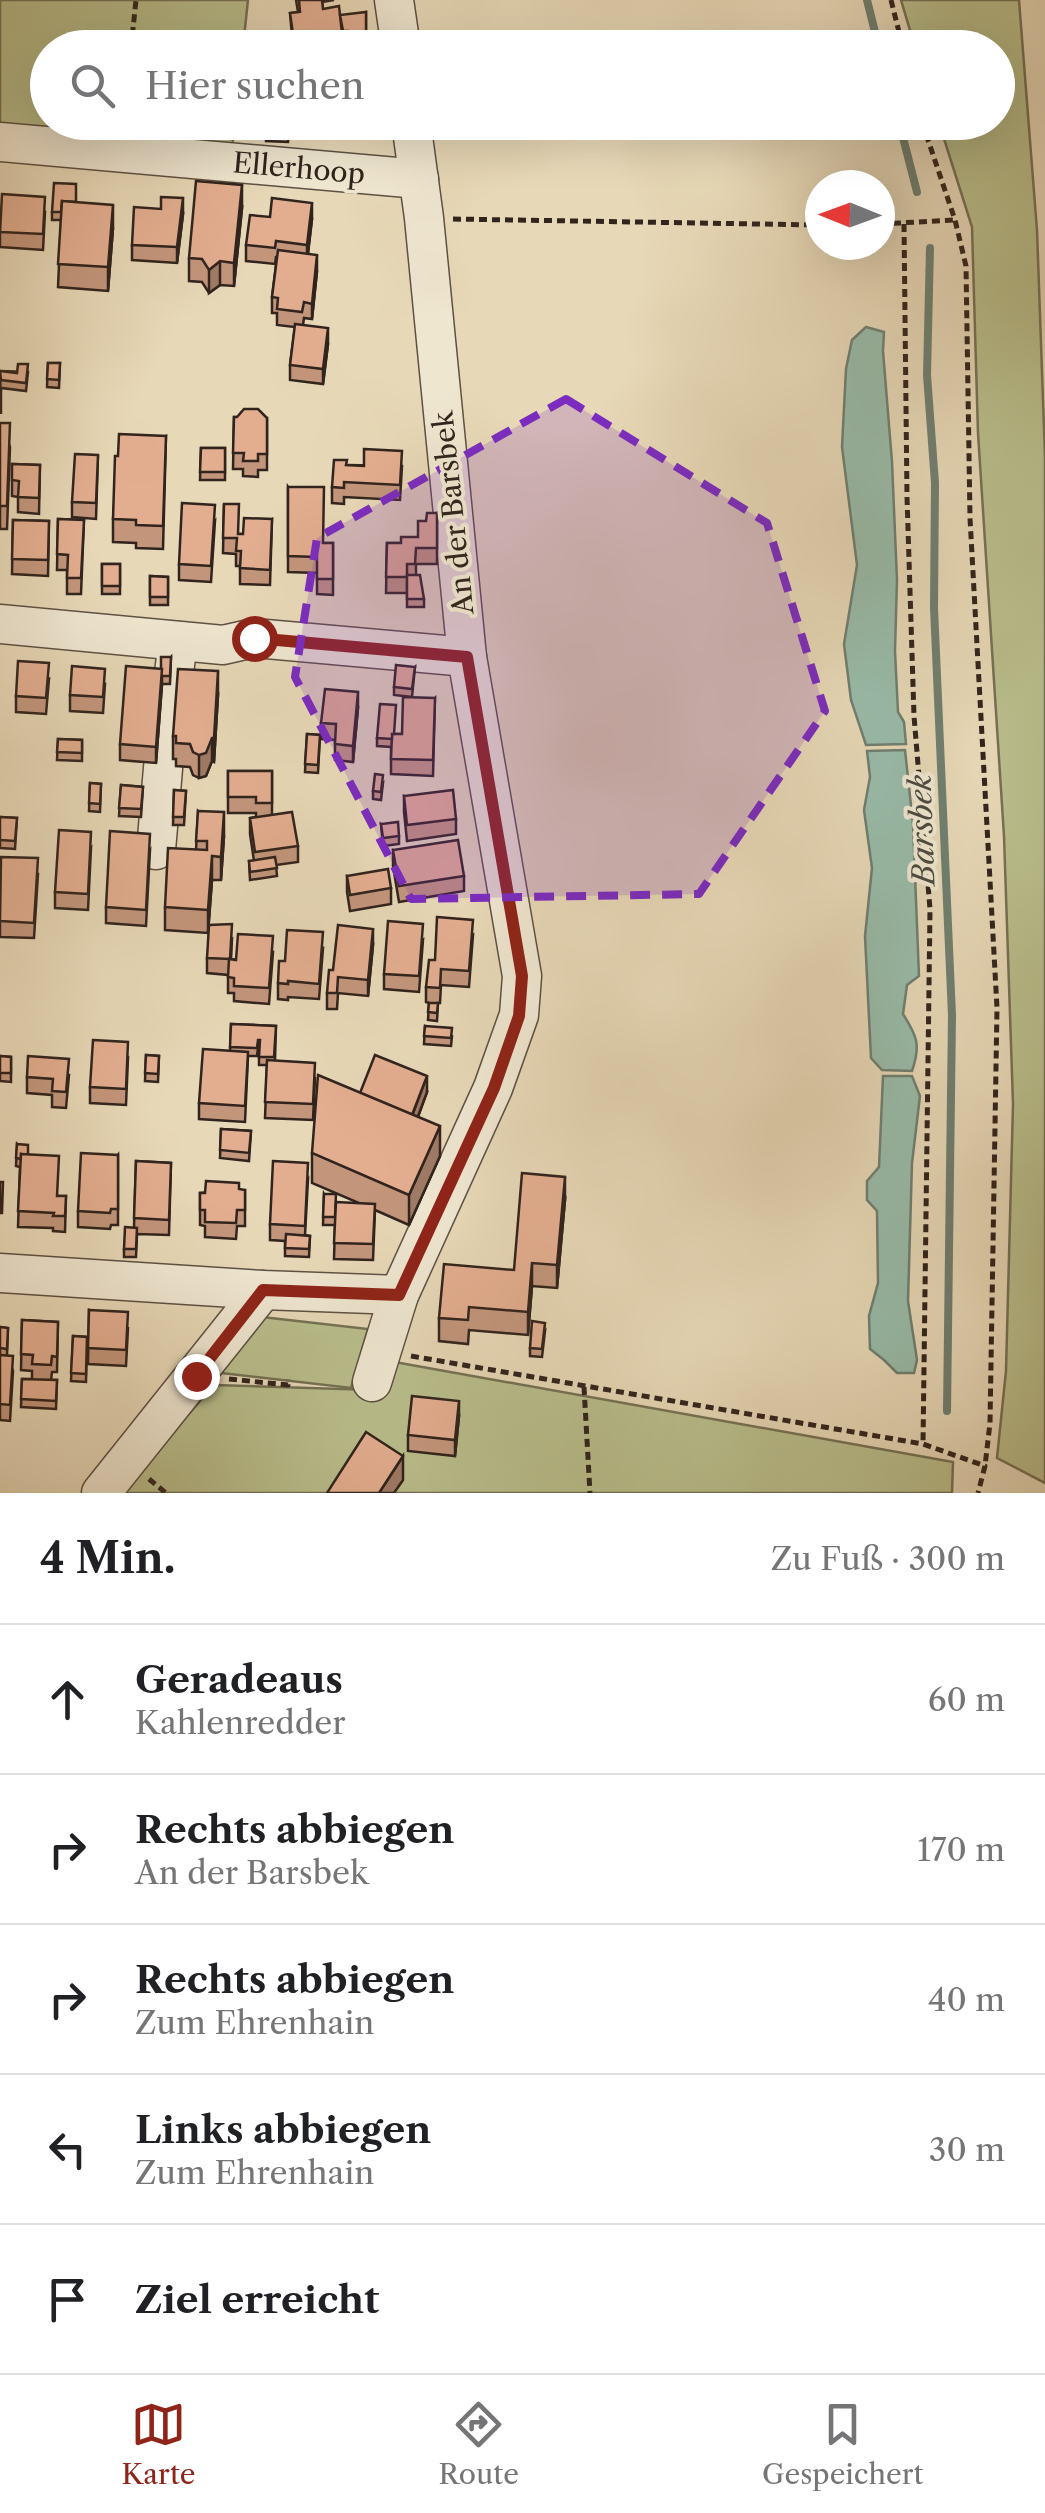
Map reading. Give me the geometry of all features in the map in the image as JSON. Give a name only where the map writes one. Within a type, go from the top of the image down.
[{"type":"street","points":[[394,0],[398,30]]},
{"type":"street","name":"An der Barsbek","points":[[377,1367],[399,1295],[494,1088],[519,1016],[522,976],[467,657],[414,140]]},
{"type":"street","name":"Ellerhoop","points":[[0,142],[420,179]]},
{"type":"street","points":[[0,624],[222,645],[254,638],[467,657]]},
{"type":"street","points":[[156,850],[178,640]]},
{"type":"street","points":[[426,1143],[461,1159]]},
{"type":"street","points":[[0,1273],[399,1295]]},
{"type":"street","points":[[100,1493],[263,1290]]},
{"type":"path","points":[[132,30],[136,0]]},
{"type":"path","points":[[891,0],[898,30]]},
{"type":"path","points":[[928,140],[966,266],[970,518],[997,1008],[990,1423],[978,1493]]},
{"type":"path","points":[[424,218],[805,225]]},
{"type":"path","points":[[895,224],[955,220]]},
{"type":"path","points":[[904,224],[914,716],[930,909],[923,1444]]},
{"type":"path","points":[[377,1367],[584,1387],[923,1444],[984,1466]]},
{"type":"path","points":[[196,1376],[288,1385],[288,1379]]},
{"type":"path","points":[[584,1387],[590,1493]]},
{"type":"highlighted area","points":[[566,399],[767,523],[825,711],[699,894],[411,899],[295,677],[317,538]]},
{"type":"shaded area","points":[[0,0],[248,0],[245,30],[30,30],[30,129],[0,126]]},
{"type":"shaded area","points":[[901,0],[1019,0],[1037,230],[1045,456],[1045,1483],[997,1458],[1006,1371],[1013,1104],[1004,836],[978,433],[972,227],[944,140],[1015,140],[1015,30],[910,30]]},
{"type":"shaded area","points":[[148,140],[233,140],[232,148]]},
{"type":"shaded area","points":[[866,327],[884,332],[897,580],[898,712],[904,722],[906,744],[866,745],[851,700],[844,644],[857,565],[842,447],[846,369],[852,340]]},
{"type":"shaded area","points":[[905,750],[913,824],[919,976],[907,985],[903,1014],[916,1041],[912,1071],[882,1070],[871,1058],[865,936],[872,868],[864,810],[870,777],[867,751]]},
{"type":"shaded area","points":[[883,1076],[912,1076],[920,1096],[912,1163],[908,1301],[917,1360],[914,1373],[897,1373],[870,1349],[869,1316],[878,1283],[877,1211],[867,1200],[867,1181],[879,1167]]},
{"type":"shaded area","points":[[262,1317],[368,1329],[351,1388],[221,1373]]},
{"type":"shaded area","points":[[389,1361],[953,1462],[952,1493],[120,1493],[214,1385],[373,1390]]},
{"type":"building","points":[[299,0],[322,0],[323,9],[339,6],[342,30],[292,30],[290,13],[300,12]]},
{"type":"building","points":[[366,12],[366,30],[343,30],[340,15]]},
{"type":"building","points":[[196,181],[242,185],[234,263],[220,261],[209,270],[202,259],[189,258]]},
{"type":"building","points":[[54,183],[76,184],[76,202],[62,201],[61,212],[52,212]]},
{"type":"building","points":[[2,194],[45,197],[43,234],[0,232]]},
{"type":"building","points":[[161,197],[183,198],[177,247],[132,245],[134,207],[161,209]]},
{"type":"building","points":[[272,198],[312,203],[307,245],[276,241],[275,248],[246,245],[250,215],[270,217]]},
{"type":"building","points":[[62,201],[113,205],[108,267],[58,264]]},
{"type":"building","points":[[278,250],[317,255],[312,304],[304,302],[302,312],[277,309],[278,298],[272,297]]},
{"type":"building","points":[[295,324],[328,328],[323,369],[290,365]]},
{"type":"building","points":[[48,363],[60,363],[59,380],[47,379]]},
{"type":"building","points":[[18,364],[28,364],[26,383],[1,380],[0,371],[17,373]]},
{"type":"building","points":[[244,409],[258,409],[267,418],[267,454],[258,454],[258,461],[243,461],[244,453],[233,453],[234,417]]},
{"type":"building","points":[[0,423],[10,423],[7,506],[0,506]]},
{"type":"building","points":[[119,434],[166,436],[163,526],[113,519]]},
{"type":"building","points":[[201,448],[225,448],[225,472],[200,472]]},
{"type":"building","points":[[364,449],[402,451],[400,485],[344,482],[344,488],[332,487],[334,460],[364,466]]},
{"type":"building","points":[[75,454],[98,455],[96,503],[72,502]]},
{"type":"building","points":[[12,464],[40,465],[39,498],[18,497],[19,481],[12,480]]},
{"type":"building","points":[[288,487],[324,487],[323,543],[333,543],[333,579],[317,579],[317,557],[288,556]]},
{"type":"building","points":[[182,503],[215,505],[211,566],[179,564]]},
{"type":"building","points":[[224,504],[239,504],[238,534],[243,534],[244,518],[272,519],[270,570],[240,568],[237,538],[223,538]]},
{"type":"building","points":[[427,513],[437,513],[437,548],[416,548],[415,564],[407,564],[407,577],[386,577],[387,543],[401,543],[401,537],[418,537],[418,521],[426,521]]},
{"type":"building","points":[[58,519],[84,520],[81,578],[67,578],[68,555],[57,554]]},
{"type":"building","points":[[13,520],[49,521],[48,560],[12,559]]},
{"type":"building","points":[[102,564],[120,564],[120,586],[102,586]]},
{"type":"building","points":[[407,575],[420,575],[424,599],[407,599]]},
{"type":"building","points":[[150,576],[168,577],[168,597],[150,597]]},
{"type":"building","points":[[161,657],[171,657],[170,676],[161,676]]},
{"type":"building","points":[[18,661],[49,663],[46,698],[16,696]]},
{"type":"building","points":[[396,665],[415,667],[412,689],[394,687]]},
{"type":"building","points":[[72,666],[105,669],[103,697],[70,695]]},
{"type":"building","points":[[126,666],[162,669],[156,747],[120,744]]},
{"type":"building","points":[[178,669],[218,671],[214,738],[206,753],[193,752],[190,744],[176,743],[173,736]]},
{"type":"building","points":[[325,689],[358,692],[353,746],[335,744],[336,724],[321,723]]},
{"type":"building","points":[[403,697],[435,698],[433,760],[391,759],[392,734],[402,734]]},
{"type":"building","points":[[380,704],[396,705],[392,739],[377,738]]},
{"type":"building","points":[[307,734],[320,735],[318,765],[305,764]]},
{"type":"building","points":[[58,739],[82,740],[82,753],[57,752]]},
{"type":"building","points":[[228,771],[272,771],[272,803],[256,803],[256,797],[228,797]]},
{"type":"building","points":[[375,774],[383,775],[381,792],[373,791]]},
{"type":"building","points":[[90,783],[101,784],[100,804],[89,803]]},
{"type":"building","points":[[121,785],[143,787],[141,809],[119,808]]},
{"type":"building","points":[[174,790],[186,791],[184,817],[173,817]]},
{"type":"building","points":[[453,790],[456,819],[407,825],[404,796]]},
{"type":"building","points":[[198,811],[224,812],[221,857],[212,856],[208,910],[165,907],[168,848],[207,850],[207,841],[196,841]]},
{"type":"building","points":[[292,812],[298,846],[255,852],[250,818]]},
{"type":"building","points":[[0,817],[17,818],[15,841],[0,840]]},
{"type":"building","points":[[398,822],[399,836],[383,838],[381,824]]},
{"type":"building","points":[[59,830],[91,832],[88,894],[55,892]]},
{"type":"building","points":[[110,831],[150,834],[146,910],[106,907]]},
{"type":"building","points":[[458,840],[464,876],[399,886],[393,850]]},
{"type":"building","points":[[1,857],[38,858],[34,923],[0,921]]},
{"type":"building","points":[[275,857],[277,868],[250,872],[249,861]]},
{"type":"building","points":[[388,869],[391,888],[350,895],[347,876]]},
{"type":"building","points":[[437,917],[473,920],[469,971],[441,969],[440,988],[426,987],[429,960],[435,960]]},
{"type":"building","points":[[388,921],[423,924],[419,976],[384,974]]},
{"type":"building","points":[[232,924],[230,959],[207,958],[209,925]]},
{"type":"building","points":[[338,925],[373,929],[368,980],[338,977],[337,993],[327,993],[329,970],[333,970]]},
{"type":"building","points":[[287,930],[323,932],[319,984],[278,983],[279,961],[285,961]]},
{"type":"building","points":[[238,934],[273,936],[269,988],[234,986],[234,978],[228,977],[229,959],[236,960]]},
{"type":"building","points":[[429,1003],[438,1003],[437,1013],[428,1012]]},
{"type":"building","points":[[231,1024],[276,1026],[274,1057],[259,1057],[260,1040],[257,1048],[230,1047]]},
{"type":"building","points":[[425,1026],[452,1028],[451,1038],[424,1036]]},
{"type":"building","points":[[93,1040],[128,1042],[126,1089],[90,1087]]},
{"type":"building","points":[[203,1049],[248,1052],[245,1106],[199,1103]]},
{"type":"building","points":[[146,1055],[159,1056],[158,1074],[145,1073]]},
{"type":"building","points":[[375,1055],[427,1076],[412,1115],[360,1093]]},
{"type":"building","points":[[0,1056],[11,1057],[11,1073],[0,1073]]},
{"type":"building","points":[[28,1056],[69,1059],[66,1092],[52,1091],[53,1079],[27,1077]]},
{"type":"building","points":[[267,1060],[315,1063],[313,1104],[265,1102]]},
{"type":"building","points":[[318,1075],[440,1126],[409,1195],[312,1153]]},
{"type":"building","points":[[221,1129],[251,1131],[249,1153],[220,1150]]},
{"type":"building","points":[[17,1144],[28,1145],[28,1155],[16,1158]]},
{"type":"building","points":[[81,1153],[118,1155],[118,1209],[111,1209],[110,1213],[78,1211]]},
{"type":"building","points":[[21,1154],[59,1156],[57,1196],[66,1196],[65,1216],[18,1211]]},
{"type":"building","points":[[136,1161],[171,1163],[169,1220],[134,1218]]},
{"type":"building","points":[[273,1161],[308,1163],[305,1226],[270,1224]]},
{"type":"building","points":[[522,1173],[565,1177],[557,1265],[532,1263],[528,1312],[469,1307],[468,1320],[439,1318],[444,1264],[514,1270]]},
{"type":"building","points":[[206,1181],[239,1183],[239,1189],[245,1190],[245,1210],[237,1210],[236,1223],[205,1222],[200,1193],[205,1193]]},
{"type":"building","points":[[3,1182],[2,1213],[0,1213]]},
{"type":"building","points":[[324,1194],[336,1194],[335,1217],[323,1217]]},
{"type":"building","points":[[336,1202],[375,1204],[373,1244],[334,1243]]},
{"type":"building","points":[[125,1227],[137,1228],[136,1249],[124,1249]]},
{"type":"building","points":[[286,1234],[310,1236],[309,1249],[285,1248]]},
{"type":"building","points":[[89,1310],[128,1312],[126,1350],[88,1348]]},
{"type":"building","points":[[22,1320],[58,1322],[57,1357],[52,1356],[51,1365],[32,1364],[33,1355],[21,1354]]},
{"type":"building","points":[[532,1321],[545,1323],[542,1349],[530,1348]]},
{"type":"building","points":[[0,1327],[8,1328],[7,1349],[0,1348]]},
{"type":"building","points":[[73,1336],[87,1337],[86,1374],[71,1373]]},
{"type":"building","points":[[0,1355],[13,1356],[10,1405],[0,1404]]},
{"type":"building","points":[[22,1379],[57,1380],[56,1401],[21,1399]]},
{"type":"building","points":[[412,1396],[459,1401],[455,1440],[408,1435]]},
{"type":"building","points":[[366,1432],[403,1456],[379,1493],[327,1493]]},
{"type":"waterway","name":"Barsbek","points":[[867,0],[874,30]]},
{"type":"waterway","name":"Barsbek","points":[[904,140],[917,192]]},
{"type":"waterway","name":"Barsbek","points":[[930,248],[927,375],[935,483],[934,608],[952,1015],[947,1411]]},
{"type":"route","points":[[196,1376],[263,1290],[399,1295],[494,1088],[519,1016],[522,976],[467,657],[254,638]]}]
